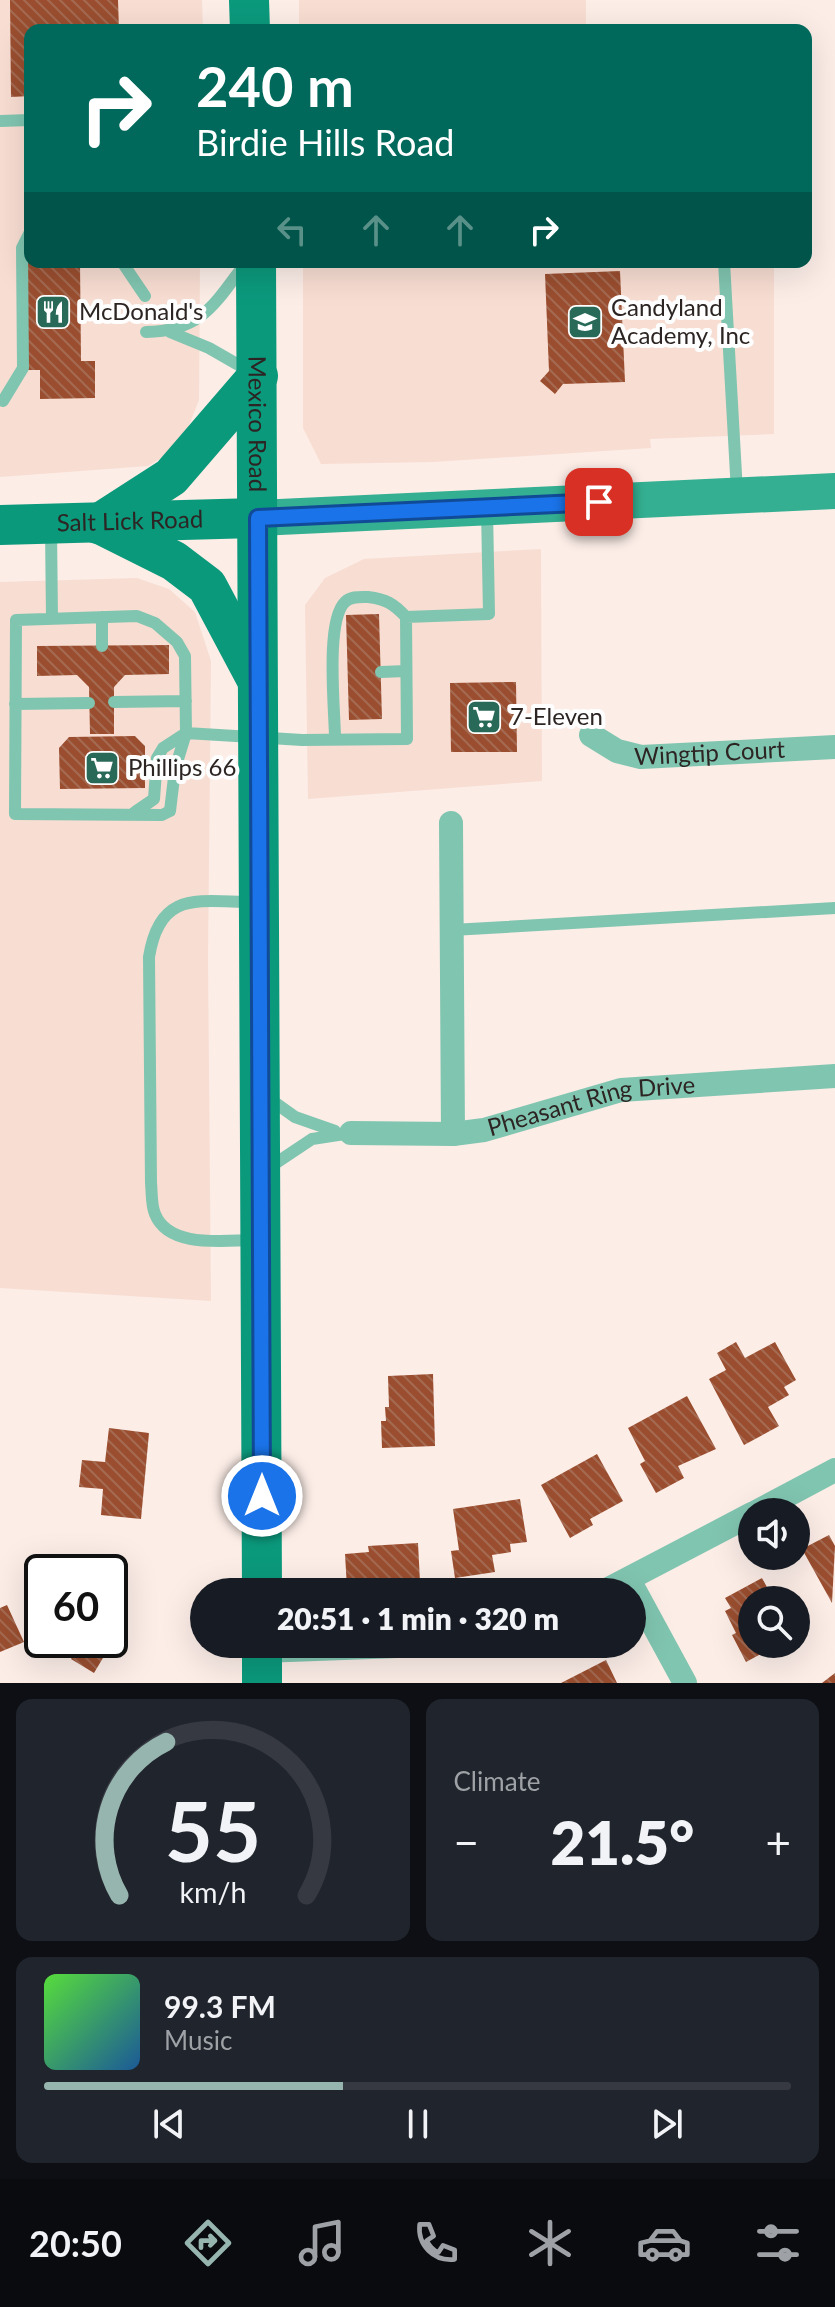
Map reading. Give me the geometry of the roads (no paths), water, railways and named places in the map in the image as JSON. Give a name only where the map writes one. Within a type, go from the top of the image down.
[{"type":"main road","points":[[249,0],[250,24]]},
{"type":"main road","name":"Mexico Road","points":[[256,268],[262,1578]]},
{"type":"main road","points":[[98,524],[171,477],[258,376]]},
{"type":"main road","points":[[258,518],[835,491]]},
{"type":"main road","name":"Salt Lick Road","points":[[0,525],[258,518]]},
{"type":"main road","points":[[98,524],[174,561],[207,586],[259,684]]},
{"type":"street","name":"Wingtip Court","points":[[591,735],[617,751],[641,757],[835,747]]},
{"type":"street","points":[[451,823],[453,1134]]},
{"type":"street","name":"Pheasant Ring Drive","points":[[351,1133],[453,1134],[484,1130],[621,1090],[835,1076]]},
{"type":"street","points":[[782,1498],[835,1470]]},
{"type":"street","points":[[633,1578],[738,1522]]},
{"type":"street","points":[[646,1611],[685,1683]]},
{"type":"lane","points":[[0,121],[24,120]]},
{"type":"lane","points":[[3,401],[23,368],[24,244]]},
{"type":"lane","points":[[126,268],[145,296]]},
{"type":"lane","points":[[170,332],[207,313],[241,268]]},
{"type":"lane","points":[[724,268],[737,495]]},
{"type":"lane","points":[[146,332],[170,332],[209,348],[258,376]]},
{"type":"lane","points":[[406,617],[489,614],[487,507]]},
{"type":"lane","points":[[51,526],[52,619]]},
{"type":"lane","points":[[128,815],[149,806],[154,799],[157,758],[163,748],[186,733],[335,739],[407,739],[406,617],[391,601],[356,597],[345,602],[338,614],[334,643],[341,673],[335,739]]},
{"type":"lane","points":[[137,616],[155,623],[177,642],[185,656],[186,733],[175,769],[170,811],[128,815],[15,814],[16,620],[52,619],[137,616]]},
{"type":"lane","points":[[102,617],[102,646]]},
{"type":"lane","points":[[381,672],[406,671]]},
{"type":"lane","points":[[114,702],[186,701]]},
{"type":"lane","points":[[15,704],[89,703]]},
{"type":"lane","points":[[260,902],[199,902],[181,905],[166,913],[154,928],[149,972],[151,1183],[155,1214],[165,1228],[178,1236],[201,1240],[261,1240]]},
{"type":"lane","points":[[452,930],[835,908]]},
{"type":"lane","points":[[261,1092],[313,1126],[351,1133]]},
{"type":"lane","points":[[261,1173],[312,1139],[351,1133]]},
{"type":"place","name":"McDonald's","points":[[53,312]]},
{"type":"place","name":"Candyland Academy, Inc","points":[[585,322]]},
{"type":"place","name":"7-Eleven","points":[[484,717]]},
{"type":"place","name":"Phillips 66","points":[[102,768]]}]
